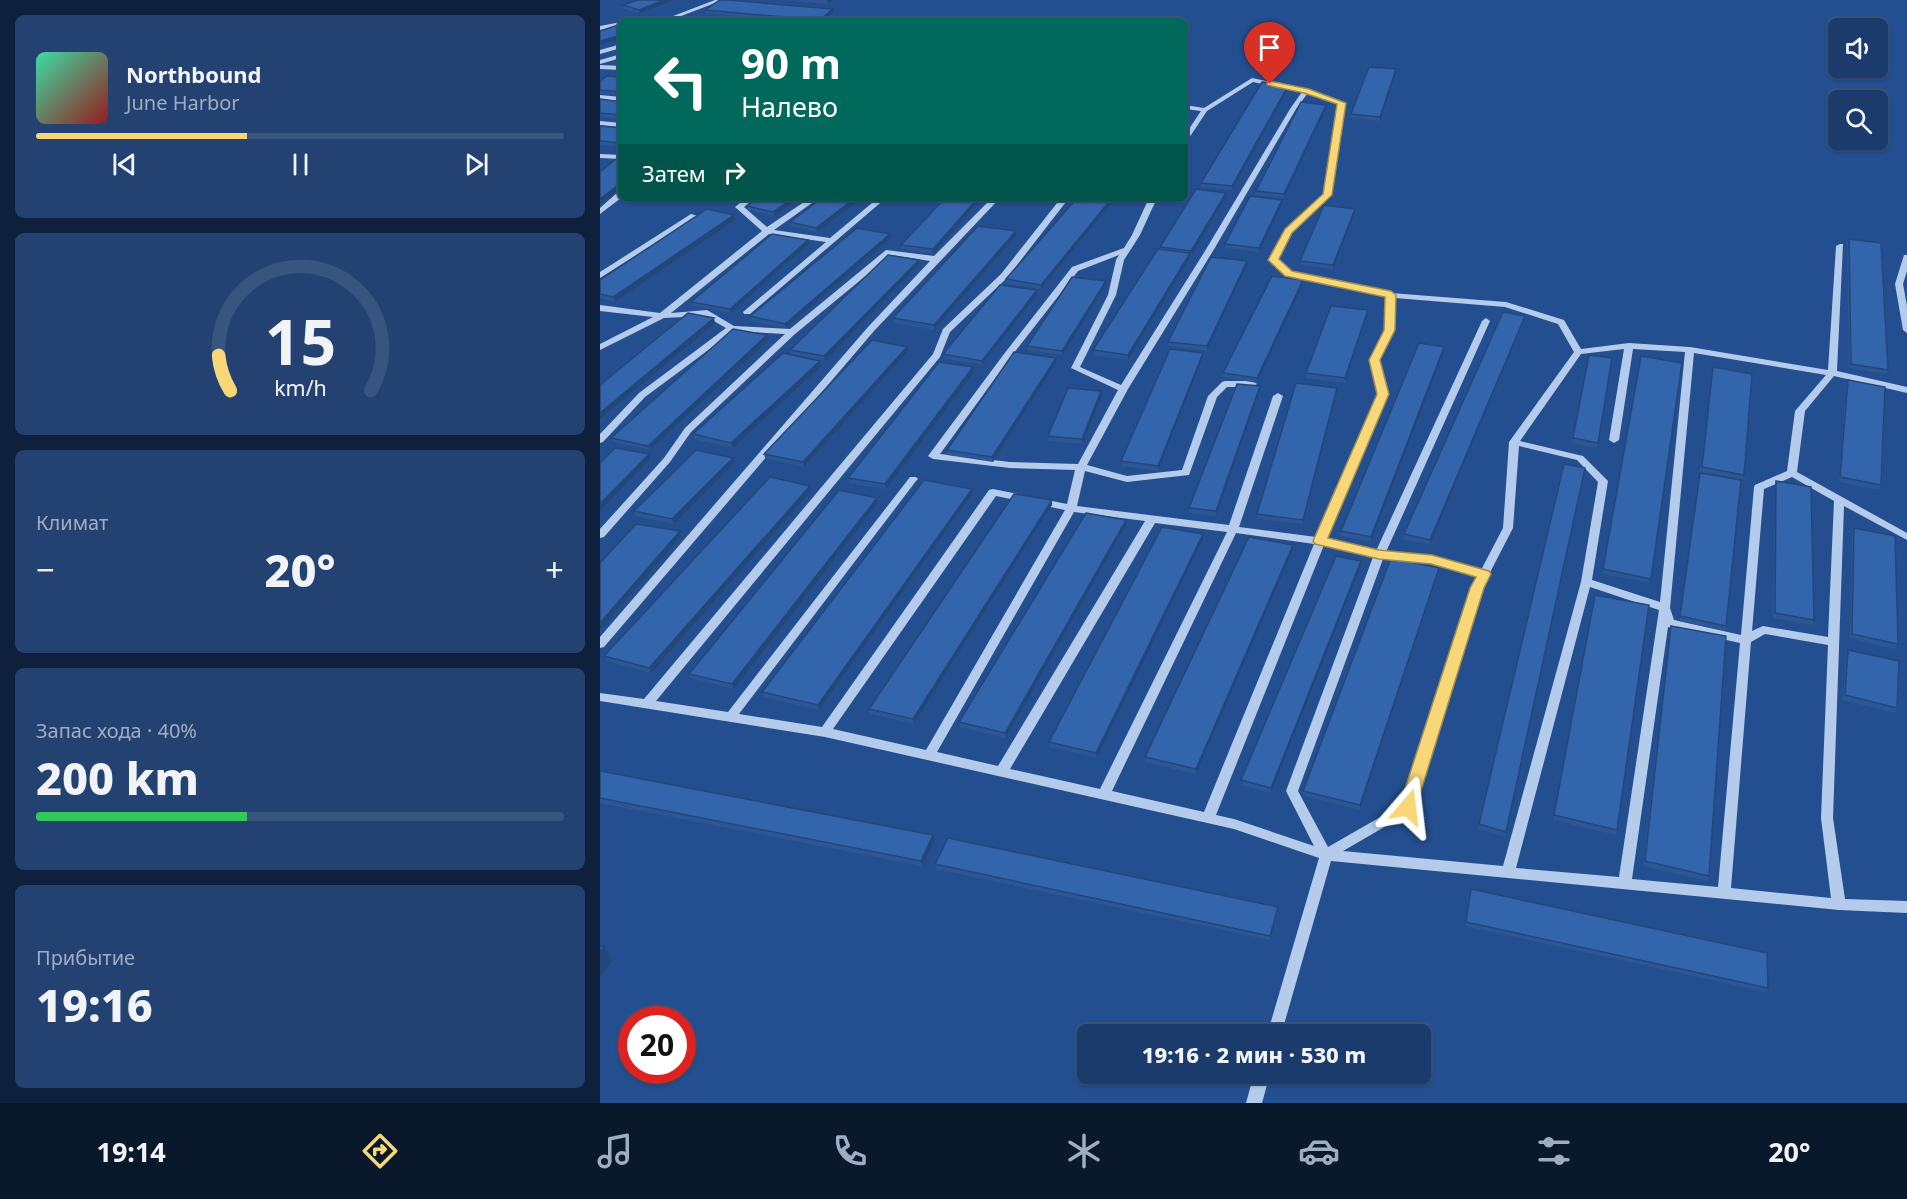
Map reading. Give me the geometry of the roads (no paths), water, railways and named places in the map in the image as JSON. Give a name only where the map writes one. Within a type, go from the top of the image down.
[{"type":"lane","points":[[670,18],[720,0]]},
{"type":"lane","points":[[600,28],[618,25]]},
{"type":"lane","points":[[600,52],[618,47]]},
{"type":"lane","points":[[600,62],[618,57]]},
{"type":"lane","points":[[600,67],[618,68]]},
{"type":"lane","points":[[1188,135],[1204,110],[1252,80],[1306,91],[1342,103],[1328,195],[1288,232],[1273,260],[1288,273],[1391,295],[1506,305],[1561,322],[1578,352]]},
{"type":"lane","points":[[930,754],[1071,508],[1081,468],[1123,389],[1209,251],[1293,108],[1306,91]]},
{"type":"lane","points":[[600,97],[618,99]]},
{"type":"lane","points":[[1188,107],[1204,110]]},
{"type":"lane","points":[[600,123],[618,125]]},
{"type":"lane","points":[[600,156],[618,157]]},
{"type":"lane","points":[[600,212],[618,197]]},
{"type":"lane","points":[[747,201],[738,207],[767,231],[830,240]]},
{"type":"lane","points":[[600,347],[663,316],[767,231],[811,201]]},
{"type":"lane","points":[[747,312],[878,201]]},
{"type":"lane","points":[[600,644],[871,330],[993,201]]},
{"type":"lane","points":[[646,705],[937,355],[946,332],[1004,276],[1063,201]]},
{"type":"lane","points":[[1123,389],[1075,368],[1112,295],[1120,260],[1151,201]]},
{"type":"lane","points":[[600,276],[694,216]]},
{"type":"lane","points":[[1792,473],[1800,411],[1832,373],[1840,246]]},
{"type":"lane","points":[[1126,250],[1075,269],[933,456],[1010,465],[1081,468],[1127,479],[1186,473],[1213,396],[1225,384],[1252,384]]},
{"type":"lane","points":[[600,535],[668,460],[688,430],[792,332],[889,252],[936,259]]},
{"type":"lane","points":[[1907,257],[1899,284],[1907,330]]},
{"type":"lane","points":[[1208,818],[1320,541],[1383,394],[1374,360],[1389,330],[1391,295]]},
{"type":"lane","points":[[600,308],[663,316],[707,313],[732,328],[792,332]]},
{"type":"lane","points":[[1277,1024],[1326,855],[1293,791],[1379,555],[1486,321]]},
{"type":"lane","points":[[600,440],[642,395],[732,328]]},
{"type":"lane","points":[[1326,855],[1408,807],[1477,588],[1509,528],[1515,442],[1578,352],[1629,346],[1690,350],[1832,373],[1907,390]]},
{"type":"lane","points":[[1614,440],[1629,346]]},
{"type":"lane","points":[[1625,884],[1665,608],[1690,350]]},
{"type":"lane","points":[[1104,794],[1233,529],[1278,396]]},
{"type":"lane","points":[[1508,872],[1587,582],[1603,481],[1580,458],[1515,442]]},
{"type":"lane","points":[[1792,473],[1907,537]]},
{"type":"lane","points":[[1724,893],[1759,488],[1792,473]]},
{"type":"lane","points":[[730,718],[913,479]]},
{"type":"lane","points":[[825,732],[993,492],[1071,508],[1320,541],[1379,555],[1432,559],[1484,574]]},
{"type":"lane","points":[[1839,499],[1827,818],[1839,904]]},
{"type":"lane","points":[[1002,771],[1152,519]]},
{"type":"lane","points":[[1587,582],[1665,608]]},
{"type":"lane","points":[[1665,608],[1669,623],[1746,640],[1763,630],[1834,642]]},
{"type":"lane","points":[[600,697],[825,732],[930,754],[1234,824],[1326,855],[1839,904],[1907,907]]},
{"type":"lane","points":[[1254,1103],[1259,1084]]}]
